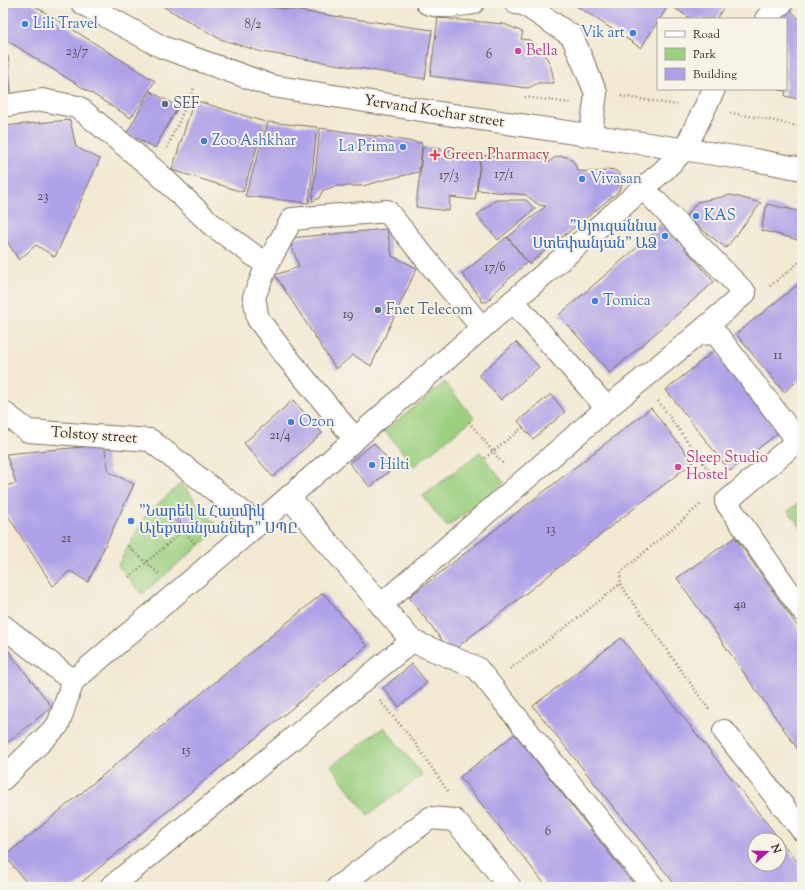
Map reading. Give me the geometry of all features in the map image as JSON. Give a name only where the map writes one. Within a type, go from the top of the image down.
[{"type":"street","name":"Yervand Kochar street","points":[[82,3],[162,47],[272,86],[433,112],[591,130]]},
{"type":"street","name":"Yervand Kochar street","points":[[104,3],[166,38],[276,75],[591,130],[688,144],[756,150],[802,158]]},
{"type":"street","points":[[427,3],[434,6],[473,3]]},
{"type":"street","points":[[521,3],[572,36],[596,93],[591,130]]},
{"type":"street","points":[[767,18],[782,3]]},
{"type":"street","points":[[3,779],[58,725],[73,681],[258,524],[664,170],[688,144],[714,90]]},
{"type":"street","points":[[3,106],[42,100],[78,107],[157,172],[212,224],[267,265]]},
{"type":"street","name":"Yervand Kochar street","points":[[688,144],[755,160],[802,169]]},
{"type":"street","points":[[382,605],[607,408],[698,334],[745,293],[643,188]]},
{"type":"street","points":[[355,439],[285,355],[258,319],[254,297],[267,265],[292,219],[387,211],[482,328]]},
{"type":"street","points":[[513,301],[607,408]]},
{"type":"street","points":[[698,334],[714,332],[718,336],[800,439],[724,495],[802,610]]},
{"type":"street","name":"Tolstoy street","points":[[3,412],[28,431],[150,440],[258,524]]},
{"type":"street","points":[[289,497],[412,641],[476,668],[653,887]]},
{"type":"street","points":[[3,626],[73,681]]},
{"type":"street","points":[[111,887],[412,641]]},
{"type":"street","points":[[724,731],[802,830]]},
{"type":"street","points":[[338,887],[430,818],[454,820],[510,887]]},
{"type":"path","points":[[157,172],[197,82]]},
{"type":"path","points":[[525,97],[580,104],[596,93]]},
{"type":"path","points":[[642,379],[724,495],[621,572],[620,584],[724,731]]},
{"type":"path","points":[[469,422],[520,484]]},
{"type":"path","points":[[485,458],[523,427]]},
{"type":"path","points":[[179,504],[169,513],[211,563]]},
{"type":"path","points":[[129,577],[184,530]]},
{"type":"path","points":[[128,546],[162,577]]},
{"type":"path","points":[[490,684],[583,614],[620,584]]},
{"type":"path","points":[[364,681],[413,740],[449,792],[454,820]]},
{"type":"green space","points":[[445,382],[474,418],[414,466],[385,431]]},
{"type":"green space","points":[[480,452],[504,483],[447,527],[423,496]]},
{"type":"green space","points":[[181,483],[219,529],[142,594],[118,565],[145,516]]},
{"type":"green space","points":[[802,500],[802,529],[788,511]]},
{"type":"green space","points":[[384,727],[422,775],[368,815],[331,766]]},
{"type":"building","points":[[3,3],[30,3],[155,81],[131,118],[3,38]]},
{"type":"building","points":[[157,3],[243,3],[432,30],[425,79],[262,52],[220,39]]},
{"type":"building","points":[[572,3],[727,3],[717,18],[690,18],[669,4],[661,18],[657,18],[657,23],[641,48]]},
{"type":"building","points":[[785,4],[802,22],[802,100],[785,96],[786,91],[779,90],[787,90],[787,18],[782,18]]},
{"type":"building","points":[[438,18],[504,24],[523,32],[521,39],[530,40],[548,60],[554,83],[538,83],[528,88],[430,76]]},
{"type":"building","points":[[8,56],[11,94],[3,95],[3,57]]},
{"type":"building","points":[[150,91],[178,107],[155,148],[127,133]]},
{"type":"building","points":[[194,100],[265,122],[243,192],[172,170]]},
{"type":"building","points":[[70,120],[76,147],[100,159],[55,257],[36,245],[19,260],[3,235],[3,126]]},
{"type":"building","points":[[268,122],[317,127],[309,203],[245,196]]},
{"type":"building","points":[[320,128],[422,143],[419,172],[363,186],[337,186],[323,190],[319,198],[312,202]]},
{"type":"building","points":[[423,147],[481,154],[475,200],[450,197],[449,211],[416,207]]},
{"type":"building","points":[[481,155],[531,160],[531,155],[548,157],[548,163],[554,158],[560,156],[567,157],[572,160],[577,171],[602,172],[608,169],[614,170],[619,173],[623,183],[618,192],[529,264],[508,237],[546,206],[539,205],[526,195],[477,190]]},
{"type":"building","points":[[731,195],[761,203],[726,248],[686,217],[697,202]]},
{"type":"building","points":[[496,200],[526,200],[535,209],[498,240],[477,215]]},
{"type":"building","points":[[767,204],[802,212],[802,241],[761,230]]},
{"type":"building","points":[[664,224],[714,282],[610,373],[559,315]]},
{"type":"building","points":[[387,229],[392,256],[417,268],[371,366],[353,355],[336,369],[275,275],[299,267],[289,238]]},
{"type":"building","points":[[507,237],[527,262],[491,296],[487,302],[481,301],[480,297],[462,274]]},
{"type":"building","points":[[802,281],[802,377],[784,392],[736,334]]},
{"type":"building","points":[[516,342],[539,367],[501,400],[479,375]]},
{"type":"building","points":[[715,350],[779,432],[730,471],[666,390]]},
{"type":"building","points":[[551,394],[565,412],[533,439],[518,421]]},
{"type":"building","points":[[293,400],[322,433],[273,477],[244,443]]},
{"type":"building","points":[[651,408],[693,462],[451,652],[409,597]]},
{"type":"building","name":"Hilti","points":[[374,443],[394,467],[370,487],[349,463]]},
{"type":"building","points":[[104,445],[109,472],[134,484],[88,582],[70,571],[53,586],[3,508],[3,487],[16,483],[6,454]]},
{"type":"building","points":[[183,505],[196,520],[185,529],[173,513]]},
{"type":"building","points":[[735,537],[802,633],[802,755],[677,578]]},
{"type":"building","points":[[323,593],[367,646],[76,887],[30,887],[5,856]]},
{"type":"building","points":[[621,638],[774,832],[747,832],[747,872],[787,872],[787,849],[802,868],[802,887],[677,887],[533,706]]},
{"type":"building","points":[[3,644],[52,707],[3,746]]},
{"type":"building","points":[[412,664],[427,683],[399,707],[383,688]]},
{"type":"building","points":[[515,734],[636,887],[547,887],[460,777]]},
{"type":"place","name":"Lili Travel","points":[[25,24]]},
{"type":"place","name":"Vik art","points":[[633,33]]},
{"type":"place","name":"Bella","points":[[518,51]]},
{"type":"place","name":"SEF","points":[[165,104]]},
{"type":"place","name":"Zoo Ashkhar","points":[[204,141]]},
{"type":"place","name":"La Prima","points":[[403,147]]},
{"type":"place","name":"Green Pharmacy","points":[[435,155]]},
{"type":"place","name":"Vivasan","points":[[582,179]]},
{"type":"place","name":"KAS","points":[[696,216]]},
{"type":"place","name":"\"Սյուզաննա Ստեփանյան\" ԱՁ","points":[[665,236]]},
{"type":"place","name":"Tomica","points":[[595,301]]},
{"type":"place","name":"Fnet Telecom","points":[[378,310]]},
{"type":"place","name":"Ozon","points":[[291,422]]},
{"type":"place","name":"Hilti","points":[[372,465]]},
{"type":"place","name":"Sleep Studio Hostel","points":[[678,467]]},
{"type":"place","name":"\"Նարեկ և Հասմիկ Ալեքսանյաններ\" ՍՊԸ","points":[[131,521]]}]
